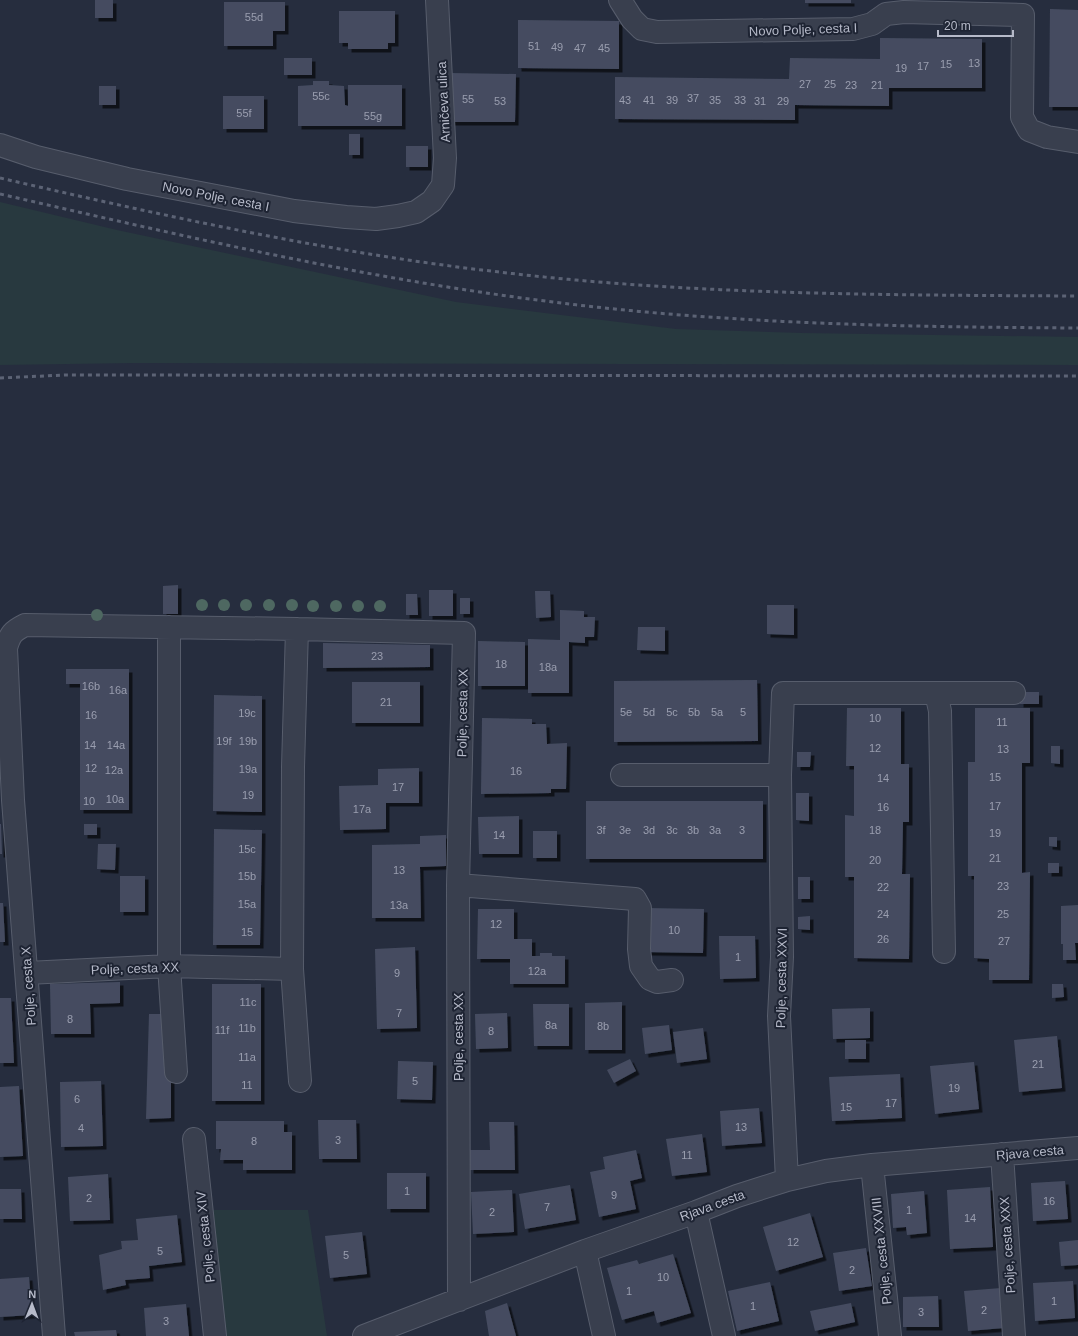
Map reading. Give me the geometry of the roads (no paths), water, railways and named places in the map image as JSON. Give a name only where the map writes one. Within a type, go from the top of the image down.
[{"type":"street","name":"Arničeva ulica","points":[[432,201],[442,185],[445,158],[438,0]]},
{"type":"street","name":"Novo Polje, cesta I","points":[[620,0],[632,19],[642,29],[657,32],[853,29],[872,24],[886,14],[904,12],[1027,8],[1021,64],[1022,117],[1029,130],[1047,137],[1078,142]]},
{"type":"street","name":"Novo Polje, cesta I","points":[[0,145],[36,157],[127,179],[294,211],[376,219],[416,212],[432,201]]},
{"type":"street","name":"Polje, cesta X","points":[[54,1336],[13,800],[6,648],[10,636],[16,630],[25,625],[169,627]]},
{"type":"street","points":[[176,1072],[169,966],[169,627],[297,629],[293,767],[292,969],[300,1081]]},
{"type":"street","name":"Polje, cesta XX","points":[[297,629],[464,633],[458,885],[459,1300]]},
{"type":"street","name":"Polje, cesta XXVI","points":[[786,1180],[779,1016],[782,957],[780,775],[783,692],[1014,693]]},
{"type":"street","points":[[936,693],[940,712],[944,952]]},
{"type":"street","points":[[622,775],[780,775]]},
{"type":"street","points":[[458,885],[635,899],[640,908],[638,949],[641,966],[650,979],[657,982],[672,980]]},
{"type":"street","name":"Polje, cesta XX","points":[[27,973],[169,966],[292,969]]},
{"type":"street","name":"Polje, cesta XIV","points":[[194,1139],[215,1336]]},
{"type":"street","name":"Rjava cesta","points":[[368,1335],[585,1251],[737,1196],[786,1180],[826,1171],[872,1165],[1078,1148]]},
{"type":"street","name":"Polje, cesta XXX","points":[[1002,1154],[1014,1336]]},
{"type":"street","name":"Polje, cesta XXVIII","points":[[872,1165],[890,1336]]},
{"type":"street","points":[[696,1212],[724,1336]]},
{"type":"street","points":[[585,1251],[604,1336]]},
{"type":"railway","points":[[0,178],[124,206],[311,244],[436,264],[571,280],[788,292],[1078,296]]},
{"type":"railway","points":[[0,194],[206,241],[344,269],[553,302],[749,320],[947,327],[1078,328]]},
{"type":"railway","points":[[0,378],[64,375],[1078,376]]}]
